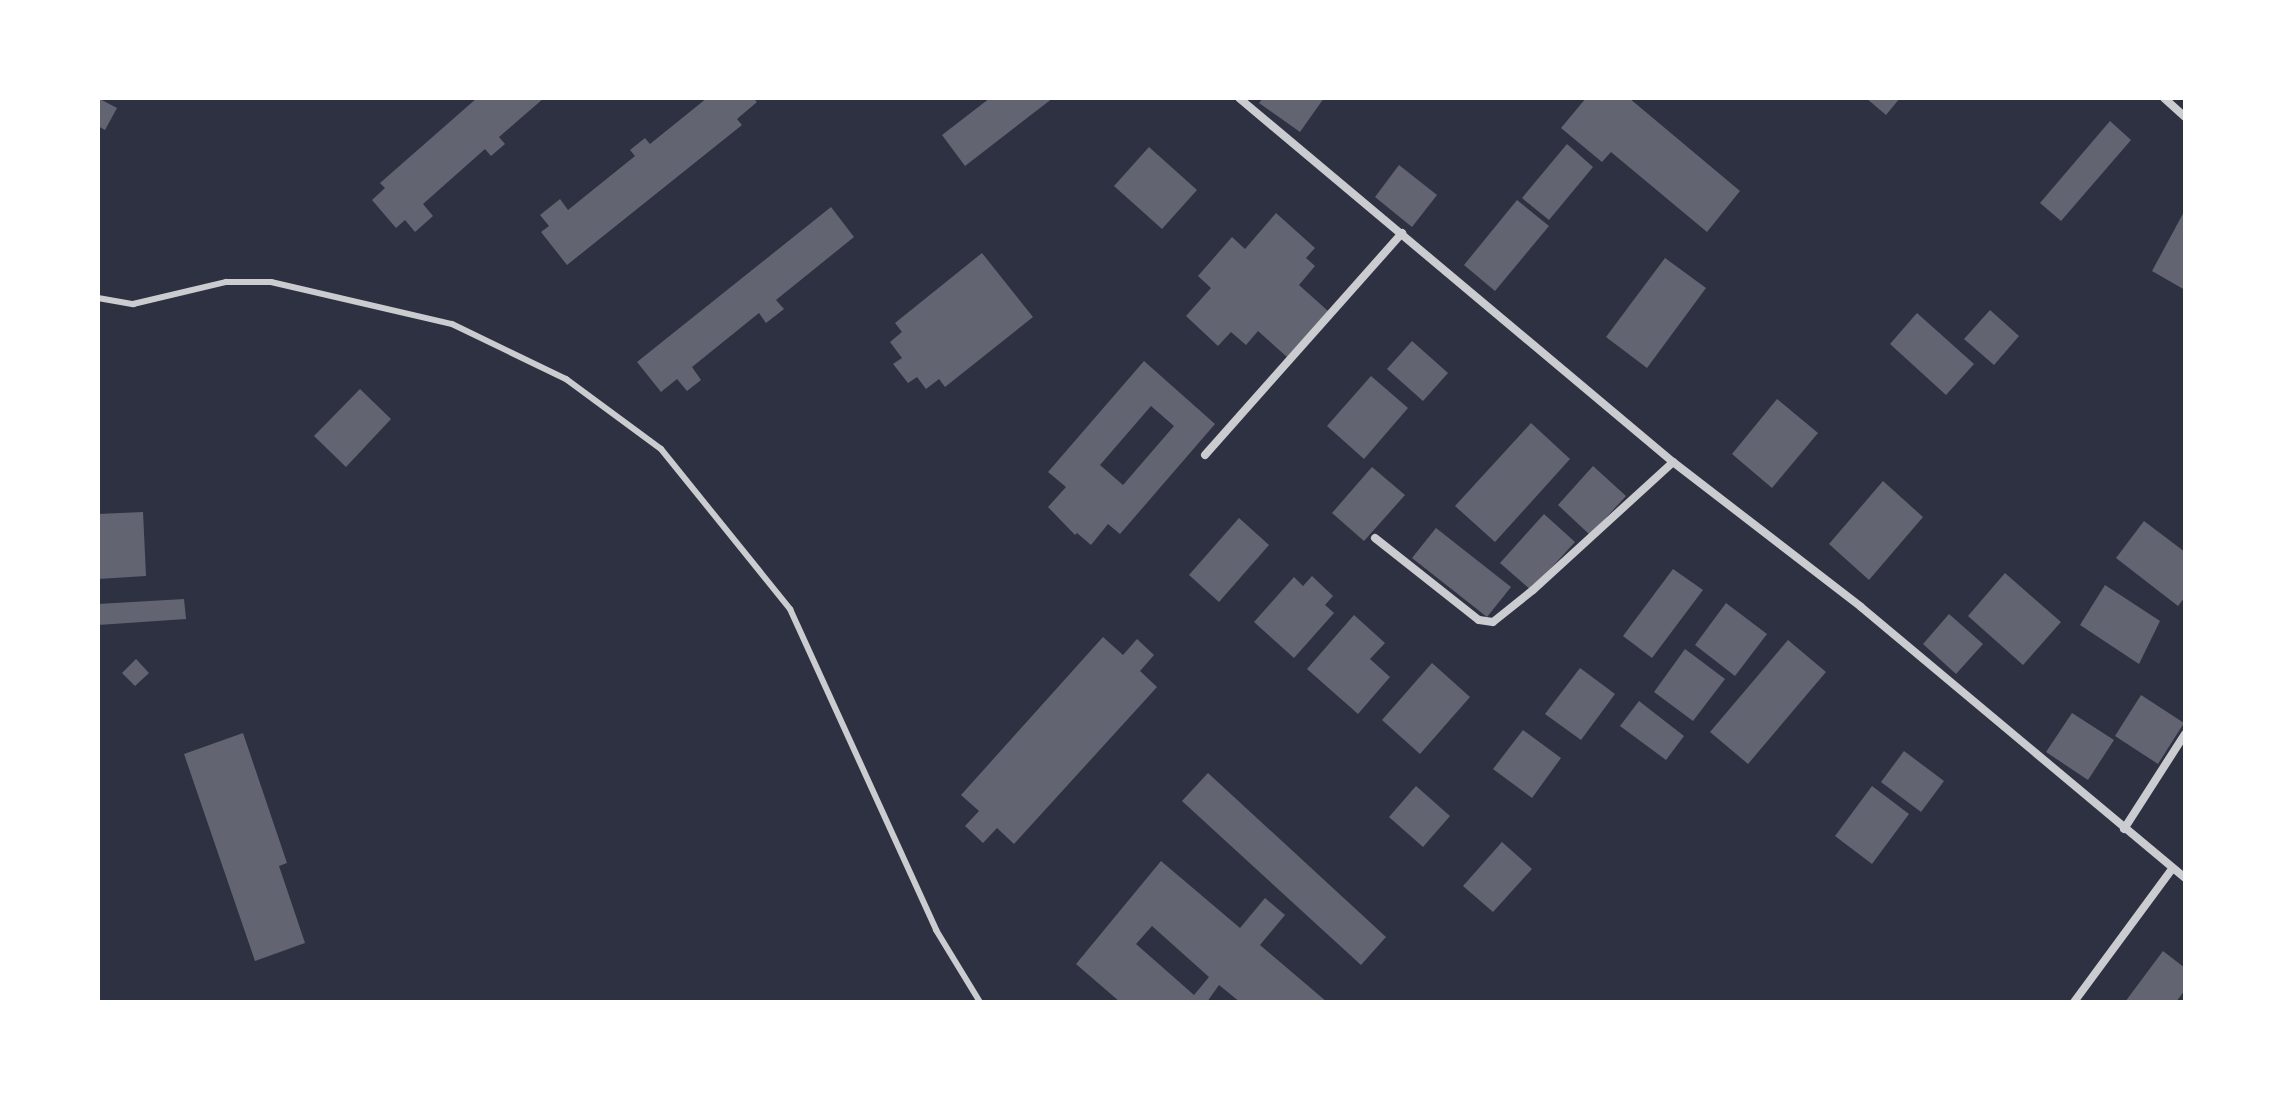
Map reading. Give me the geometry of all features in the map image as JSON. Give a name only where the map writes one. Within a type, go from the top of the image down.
[{"type":"street","points":[[1239,98],[1673,462],[1861,607],[2185,878]]},
{"type":"street","points":[[2164,98],[2185,117]]},
{"type":"street","points":[[1205,455],[1402,233]]},
{"type":"street","points":[[1375,538],[1479,620],[1493,622],[1533,590],[1673,462]]},
{"type":"street","points":[[2124,829],[2185,734]]},
{"type":"street","points":[[2074,1002],[2172,869]]},
{"type":"lane","points":[[98,298],[133,304],[226,282],[271,282],[452,324],[566,379],[661,449],[790,609],[936,930],[980,1002]]},
{"type":"building","points":[[98,98],[117,108],[105,130],[98,126]]},
{"type":"building","points":[[477,98],[544,98],[499,137],[505,144],[491,156],[485,149],[423,204],[433,216],[415,232],[405,220],[396,228],[372,200],[385,188],[380,183]]},
{"type":"building","points":[[707,98],[753,98],[757,102],[737,119],[742,125],[567,265],[541,232],[549,226],[540,215],[560,199],[568,210],[635,156],[630,150],[645,138],[650,144]]},
{"type":"building","points":[[990,98],[1053,98],[965,166],[942,135]]},
{"type":"building","points":[[1263,98],[1324,98],[1300,132],[1259,103]]},
{"type":"building","points":[[1586,98],[1629,98],[1740,191],[1707,232],[1611,152],[1602,162],[1561,128]]},
{"type":"building","points":[[1866,98],[1900,98],[1886,115]]},
{"type":"building","points":[[2110,121],[2131,140],[2061,221],[2040,203]]},
{"type":"building","points":[[1567,144],[1593,167],[1549,220],[1522,198]]},
{"type":"building","points":[[1149,147],[1197,190],[1162,229],[1114,186]]},
{"type":"building","points":[[1399,165],[1437,195],[1412,227],[1375,197]]},
{"type":"building","points":[[1517,200],[1549,226],[1495,291],[1464,265]]},
{"type":"building","points":[[831,207],[854,237],[776,300],[784,309],[766,323],[759,313],[692,367],[701,380],[687,391],[677,379],[661,392],[637,362]]},
{"type":"building","points":[[2185,210],[2185,290],[2152,271]]},
{"type":"building","points":[[1276,213],[1315,248],[1306,258],[1315,266],[1299,285],[1328,311],[1287,357],[1258,331],[1246,345],[1231,332],[1218,346],[1186,316],[1211,288],[1198,276],[1232,237],[1245,249]]},
{"type":"building","points":[[982,253],[1033,317],[945,387],[939,379],[926,389],[917,377],[908,383],[893,364],[902,358],[890,342],[902,332],[895,323]]},
{"type":"building","points":[[1665,258],[1706,288],[1647,368],[1606,337]]},
{"type":"building","points":[[1990,310],[2019,336],[1994,365],[1964,339]]},
{"type":"building","points":[[1917,313],[1974,364],[1946,395],[1890,344]]},
{"type":"building","points":[[1412,341],[1448,373],[1423,401],[1387,369]]},
{"type":"building","points":[[1144,361],[1215,424],[1120,534],[1108,524],[1091,545],[1077,533],[1075,535],[1048,507],[1066,487],[1048,472]],"holes":[[[1151,406],[1174,426],[1123,485],[1100,465]]]},
{"type":"building","points":[[1371,376],[1408,408],[1364,459],[1327,426]]},
{"type":"building","points":[[360,389],[391,419],[346,467],[314,436]]},
{"type":"building","points":[[1777,399],[1818,433],[1772,488],[1732,454]]},
{"type":"building","points":[[1531,423],[1570,459],[1495,542],[1455,506]]},
{"type":"building","points":[[1593,466],[1626,496],[1590,535],[1558,505]]},
{"type":"building","points":[[1372,467],[1405,495],[1364,541],[1332,513]]},
{"type":"building","points":[[1883,481],[1923,517],[1869,580],[1829,544]]},
{"type":"building","points":[[143,512],[146,576],[98,579],[98,514]]},
{"type":"building","points":[[1544,514],[1575,542],[1531,590],[1500,563]]},
{"type":"building","points":[[1239,518],[1269,545],[1219,602],[1189,575]]},
{"type":"building","points":[[2144,521],[2185,552],[2185,597],[2178,606],[2116,558]]},
{"type":"building","points":[[1436,528],[1511,587],[1487,617],[1412,558]]},
{"type":"building","points":[[1673,569],[1703,590],[1652,658],[1623,636]]},
{"type":"building","points":[[2005,573],[2061,622],[2023,665],[1968,616]]},
{"type":"building","points":[[1312,576],[1333,596],[1325,605],[1334,613],[1294,658],[1254,622],[1294,577],[1303,586]]},
{"type":"building","points":[[2105,585],[2160,621],[2139,664],[2080,625]]},
{"type":"building","points":[[184,599],[186,619],[98,625],[98,604]]},
{"type":"building","points":[[1726,603],[1767,634],[1735,676],[1695,645]]},
{"type":"building","points":[[1949,614],[1983,644],[1956,674],[1923,644]]},
{"type":"building","points":[[1354,615],[1385,643],[1370,659],[1390,677],[1358,714],[1307,669]]},
{"type":"building","points":[[1103,637],[1123,655],[1137,639],[1154,655],[1140,671],[1157,687],[1014,844],[997,828],[983,843],[965,826],[979,811],[961,795]]},
{"type":"building","points":[[1788,640],[1826,672],[1748,764],[1710,732]]},
{"type":"building","points":[[1685,649],[1725,679],[1693,721],[1654,692]]},
{"type":"building","points":[[136,659],[149,673],[135,686],[122,673]]},
{"type":"building","points":[[1432,663],[1470,697],[1420,754],[1382,720]]},
{"type":"building","points":[[1580,668],[1615,694],[1581,740],[1545,714]]},
{"type":"building","points":[[2141,695],[2184,723],[2158,764],[2115,736]]},
{"type":"building","points":[[1639,701],[1684,736],[1666,760],[1620,726]]},
{"type":"building","points":[[2072,713],[2114,740],[2088,780],[2046,752]]},
{"type":"building","points":[[1523,730],[1561,758],[1532,798],[1493,769]]},
{"type":"building","points":[[243,733],[287,863],[279,866],[305,943],[255,961],[184,754]]},
{"type":"building","points":[[1904,751],[1944,781],[1921,812],[1881,782]]},
{"type":"building","points":[[1208,773],[1386,937],[1361,965],[1182,801]]},
{"type":"building","points":[[1416,786],[1450,816],[1423,847],[1389,817]]},
{"type":"building","points":[[1872,786],[1909,814],[1872,864],[1835,836]]},
{"type":"building","points":[[1502,842],[1532,869],[1493,912],[1463,886]]},
{"type":"building","points":[[1161,861],[1240,928],[1265,898],[1285,915],[1260,945],[1327,1002],[1240,1002],[1219,985],[1207,1002],[1120,1002],[1076,964]],"holes":[[[1152,926],[1209,977],[1194,995],[1136,944]]]},
{"type":"building","points":[[2163,951],[2185,968],[2185,990],[2176,1002],[2125,1002]]}]
